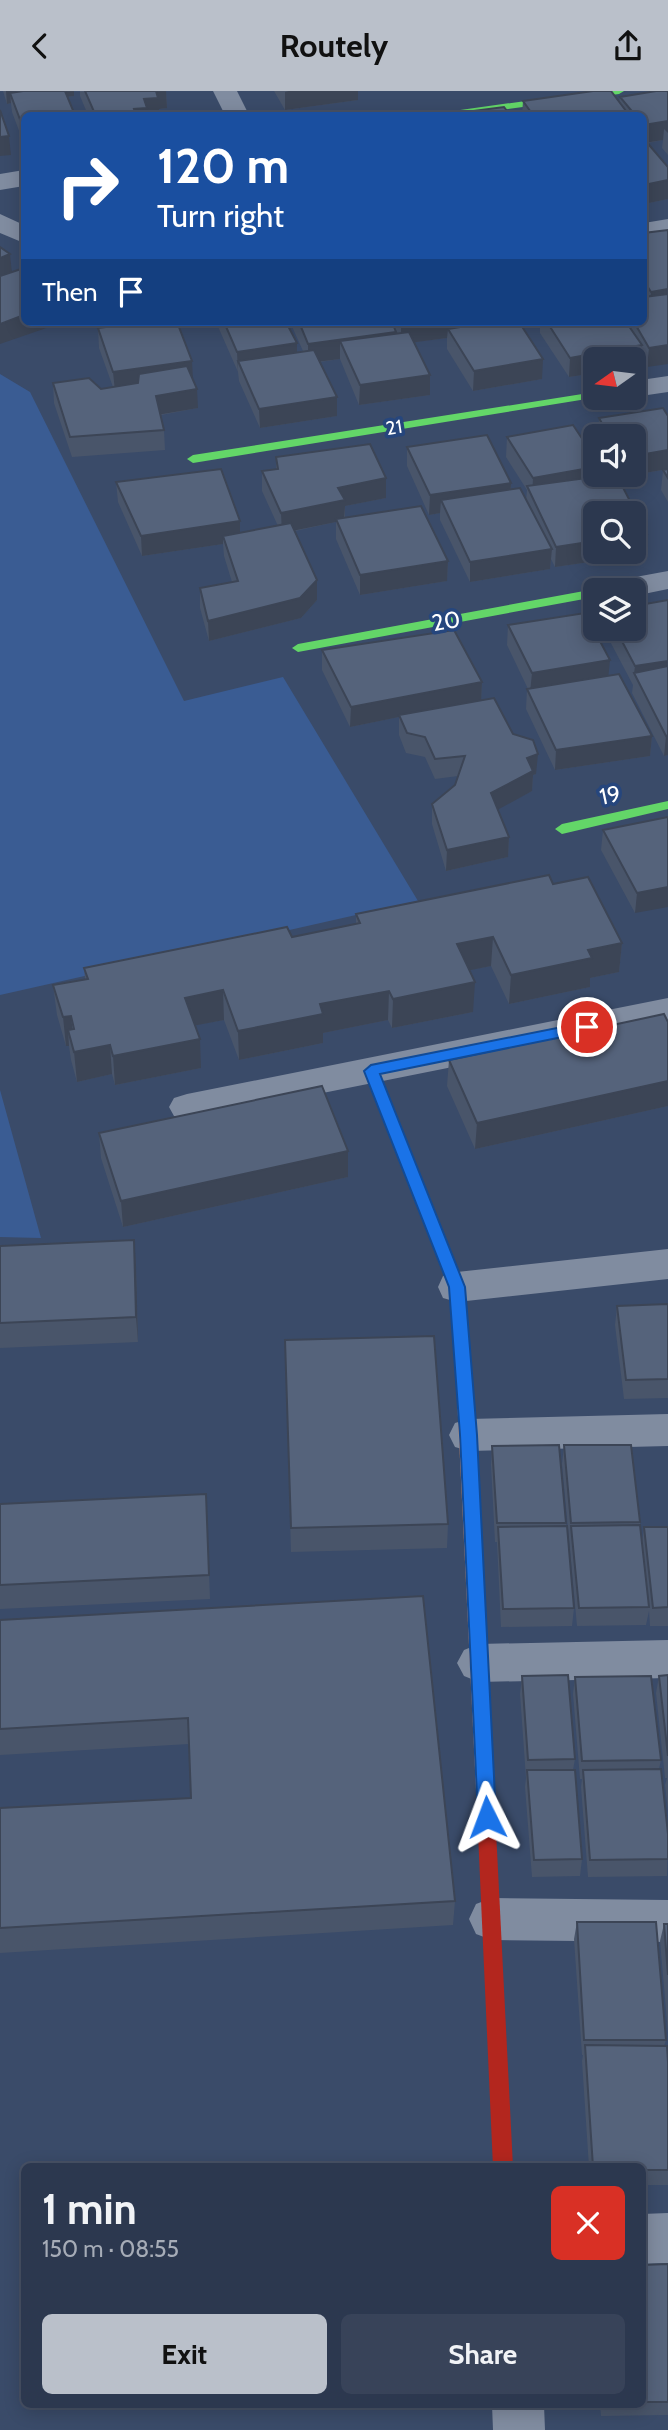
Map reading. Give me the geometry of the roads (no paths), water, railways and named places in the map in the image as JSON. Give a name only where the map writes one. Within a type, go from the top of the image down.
[{"type":"street","points":[[225,91],[236,112]]},
{"type":"street","points":[[468,112],[620,91]]},
{"type":"street","points":[[0,182],[21,178]]},
{"type":"street","points":[[0,222],[21,233]]},
{"type":"street","points":[[647,230],[668,227]]},
{"type":"street","points":[[646,387],[668,384]]},
{"type":"street","name":"21","points":[[193,459],[583,397]]},
{"type":"street","points":[[646,584],[668,580]]},
{"type":"street","name":"20","points":[[298,648],[583,595]]},
{"type":"street","name":"19","points":[[562,829],[668,805]]},
{"type":"street","points":[[187,1107],[668,1011]]},
{"type":"street","points":[[371,1071],[457,1287],[469,1435],[503,2163]]},
{"type":"street","points":[[457,1287],[668,1264]]},
{"type":"street","points":[[469,1435],[668,1430]]},
{"type":"street","points":[[480,1663],[668,1659]]},
{"type":"street","points":[[492,1919],[668,1921]]},
{"type":"street","points":[[646,2239],[668,2238]]},
{"type":"street","points":[[518,2408],[519,2430]]}]
